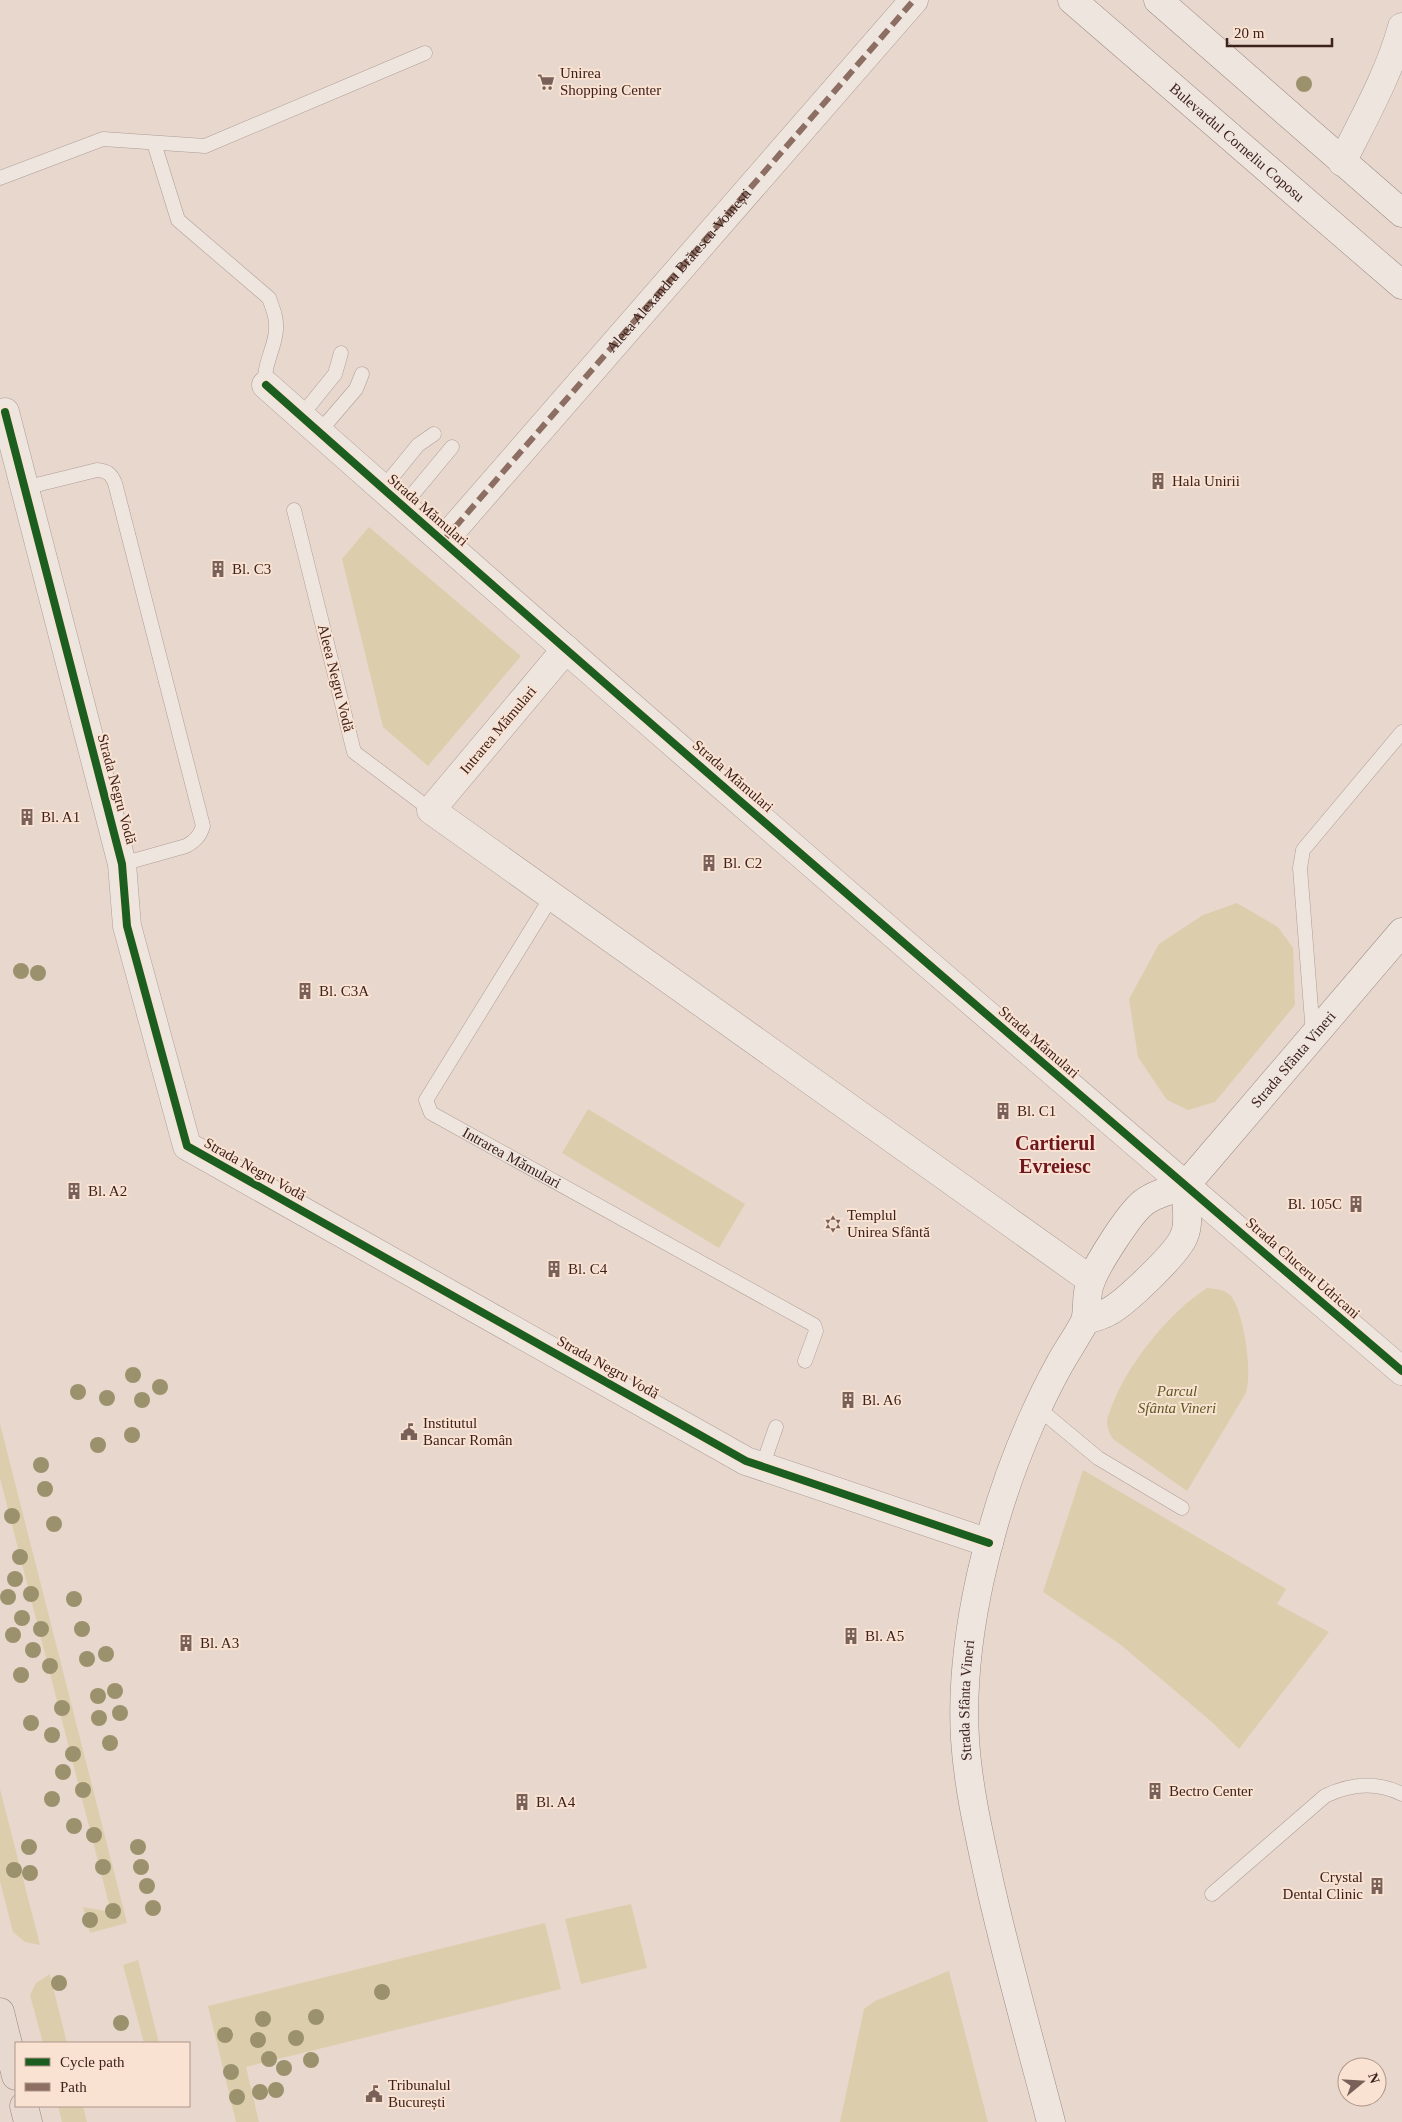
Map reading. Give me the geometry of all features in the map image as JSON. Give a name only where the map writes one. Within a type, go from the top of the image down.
[{"type":"main road","points":[[0,2012],[15,2072]]},
{"type":"main road","points":[[24,2107],[28,2122]]},
{"type":"street","name":"Aleea Alexandru Brătescu-Voinești","points":[[443,541],[914,0]]},
{"type":"street","name":"Bulevardul Corneliu Coposu","points":[[1072,0],[1402,285]]},
{"type":"street","points":[[1158,0],[1402,213]]},
{"type":"street","points":[[1342,162],[1375,96],[1398,43],[1402,27]]},
{"type":"street","name":"Strada Mămulari","points":[[266,385],[566,649],[1185,1186]]},
{"type":"street","name":"Strada Negru Vodă","points":[[3,407],[122,864],[127,926],[187,1146],[746,1462],[989,1543]]},
{"type":"street","name":"Intrarea Mămulari","points":[[431,810],[566,649]]},
{"type":"street","points":[[431,810],[1091,1280]]},
{"type":"street","name":"Strada Sfânta Vineri","points":[[1185,1186],[1402,932]]},
{"type":"street","points":[[1185,1186],[1187,1216],[1185,1236],[1180,1243],[1170,1256],[1120,1304],[1107,1312],[1086,1320],[1086,1296],[1091,1280],[1131,1216],[1144,1202],[1164,1192],[1185,1186]]},
{"type":"street","name":"Strada Cluceru Udricani","points":[[1185,1186],[1402,1371]]},
{"type":"street","name":"Strada Sfânta Vineri","points":[[1051,2122],[989,1881],[971,1792],[965,1740],[964,1700],[974,1613],[989,1543],[1009,1481],[1038,1408],[1057,1368],[1086,1320]]},
{"type":"lane","points":[[0,178],[104,139],[206,146],[425,53]]},
{"type":"lane","points":[[154,143],[178,220],[269,298],[275,313],[276,330],[264,376],[266,385]]},
{"type":"lane","points":[[310,424],[335,374],[341,352]]},
{"type":"lane","points":[[310,424],[356,389],[362,374]]},
{"type":"lane","points":[[383,488],[418,445],[434,434]]},
{"type":"lane","points":[[403,506],[452,447]]},
{"type":"lane","points":[[24,488],[98,470],[105,470],[111,474],[118,492],[203,826],[197,838],[186,846],[122,864]]},
{"type":"lane","name":"Aleea Negru Vodă","points":[[294,510],[354,752],[431,810]]},
{"type":"lane","points":[[1313,1034],[1300,868],[1303,850],[1402,732]]},
{"type":"lane","name":"Intrarea Mămulari","points":[[552,896],[426,1100],[427,1107],[431,1113],[814,1325],[816,1331],[805,1361]]},
{"type":"lane","points":[[1038,1408],[1098,1458],[1182,1508]]},
{"type":"lane","points":[[762,1467],[776,1427]]},
{"type":"lane","points":[[1212,1894],[1325,1796],[1341,1789],[1357,1786],[1380,1786],[1402,1794]]},
{"type":"green space","points":[[369,527],[521,656],[428,766],[383,727],[342,559]]},
{"type":"green space","points":[[1237,903],[1278,927],[1293,948],[1295,1005],[1215,1102],[1188,1110],[1167,1100],[1138,1057],[1129,999],[1159,944],[1203,915]]},
{"type":"green space","points":[[588,1109],[745,1204],[719,1248],[562,1153]]},
{"type":"green space","name":"Parcul Sfânta Vineri","points":[[1207,1288],[1221,1290],[1229,1294],[1237,1307],[1248,1358],[1248,1379],[1246,1393],[1187,1491],[1113,1439],[1108,1429],[1107,1421],[1117,1394],[1137,1359],[1163,1326]]},
{"type":"green space","points":[[0,1424],[127,1923],[90,1933],[83,1907],[111,1912],[0,1478]]},
{"type":"green space","points":[[1083,1470],[1286,1589],[1277,1604],[1329,1632],[1239,1749],[1213,1723],[1121,1645],[1043,1592]]},
{"type":"green space","points":[[0,1789],[40,1945],[25,1942],[13,1932],[0,1881]]},
{"type":"green space","points":[[631,1904],[647,1968],[581,1984],[565,1919]]},
{"type":"green space","points":[[545,1923],[561,1989],[246,2067],[259,2122],[236,2122],[208,2006]]},
{"type":"green space","points":[[138,1960],[159,2042],[144,2042],[123,1965]]},
{"type":"green space","points":[[949,1971],[988,2122],[840,2122],[864,2009],[875,2001]]},
{"type":"green space","points":[[50,1974],[67,2042],[43,2042],[30,1995],[36,1983]]},
{"type":"green space","points":[[58,2107],[83,2107],[87,2122],[62,2122]]},
{"type":"marked path","points":[[443,541],[914,0]]},
{"type":"cycle path","points":[[266,385],[832,881],[1402,1371]]},
{"type":"cycle path","points":[[5,412],[122,864],[127,926],[187,1146],[746,1461],[989,1543]]},
{"type":"place","name":"Unirea Shopping Center","points":[[546,82]]},
{"type":"place","name":"Hala Unirii","points":[[1158,481]]},
{"type":"place","name":"Bl. C3","points":[[218,569]]},
{"type":"place","name":"Bl. A1","points":[[27,817]]},
{"type":"place","name":"Bl. C2","points":[[709,863]]},
{"type":"place","name":"Bl. C3A","points":[[305,991]]},
{"type":"place","name":"Bl. C1","points":[[1003,1111]]},
{"type":"place","name":"Bl. A2","points":[[74,1191]]},
{"type":"place","name":"Bl. 105C","points":[[1356,1204]]},
{"type":"place","name":"Templul Unirea Sfântă","points":[[833,1224]]},
{"type":"place","name":"Bl. C4","points":[[554,1269]]},
{"type":"place","name":"Bl. A6","points":[[848,1400]]},
{"type":"place","name":"Institutul Bancar Român","points":[[409,1432]]},
{"type":"place","name":"Bl. A5","points":[[851,1636]]},
{"type":"place","name":"Bl. A3","points":[[186,1643]]},
{"type":"place","name":"Bectro Center","points":[[1155,1791]]},
{"type":"place","name":"Bl. A4","points":[[522,1802]]},
{"type":"place","name":"Crystal Dental Clinic","points":[[1377,1886]]},
{"type":"place","name":"Tribunalul București","points":[[374,2094]]},
{"type":"district","name":"Cartierul Evreiesc","points":[[1055,1154]]}]
